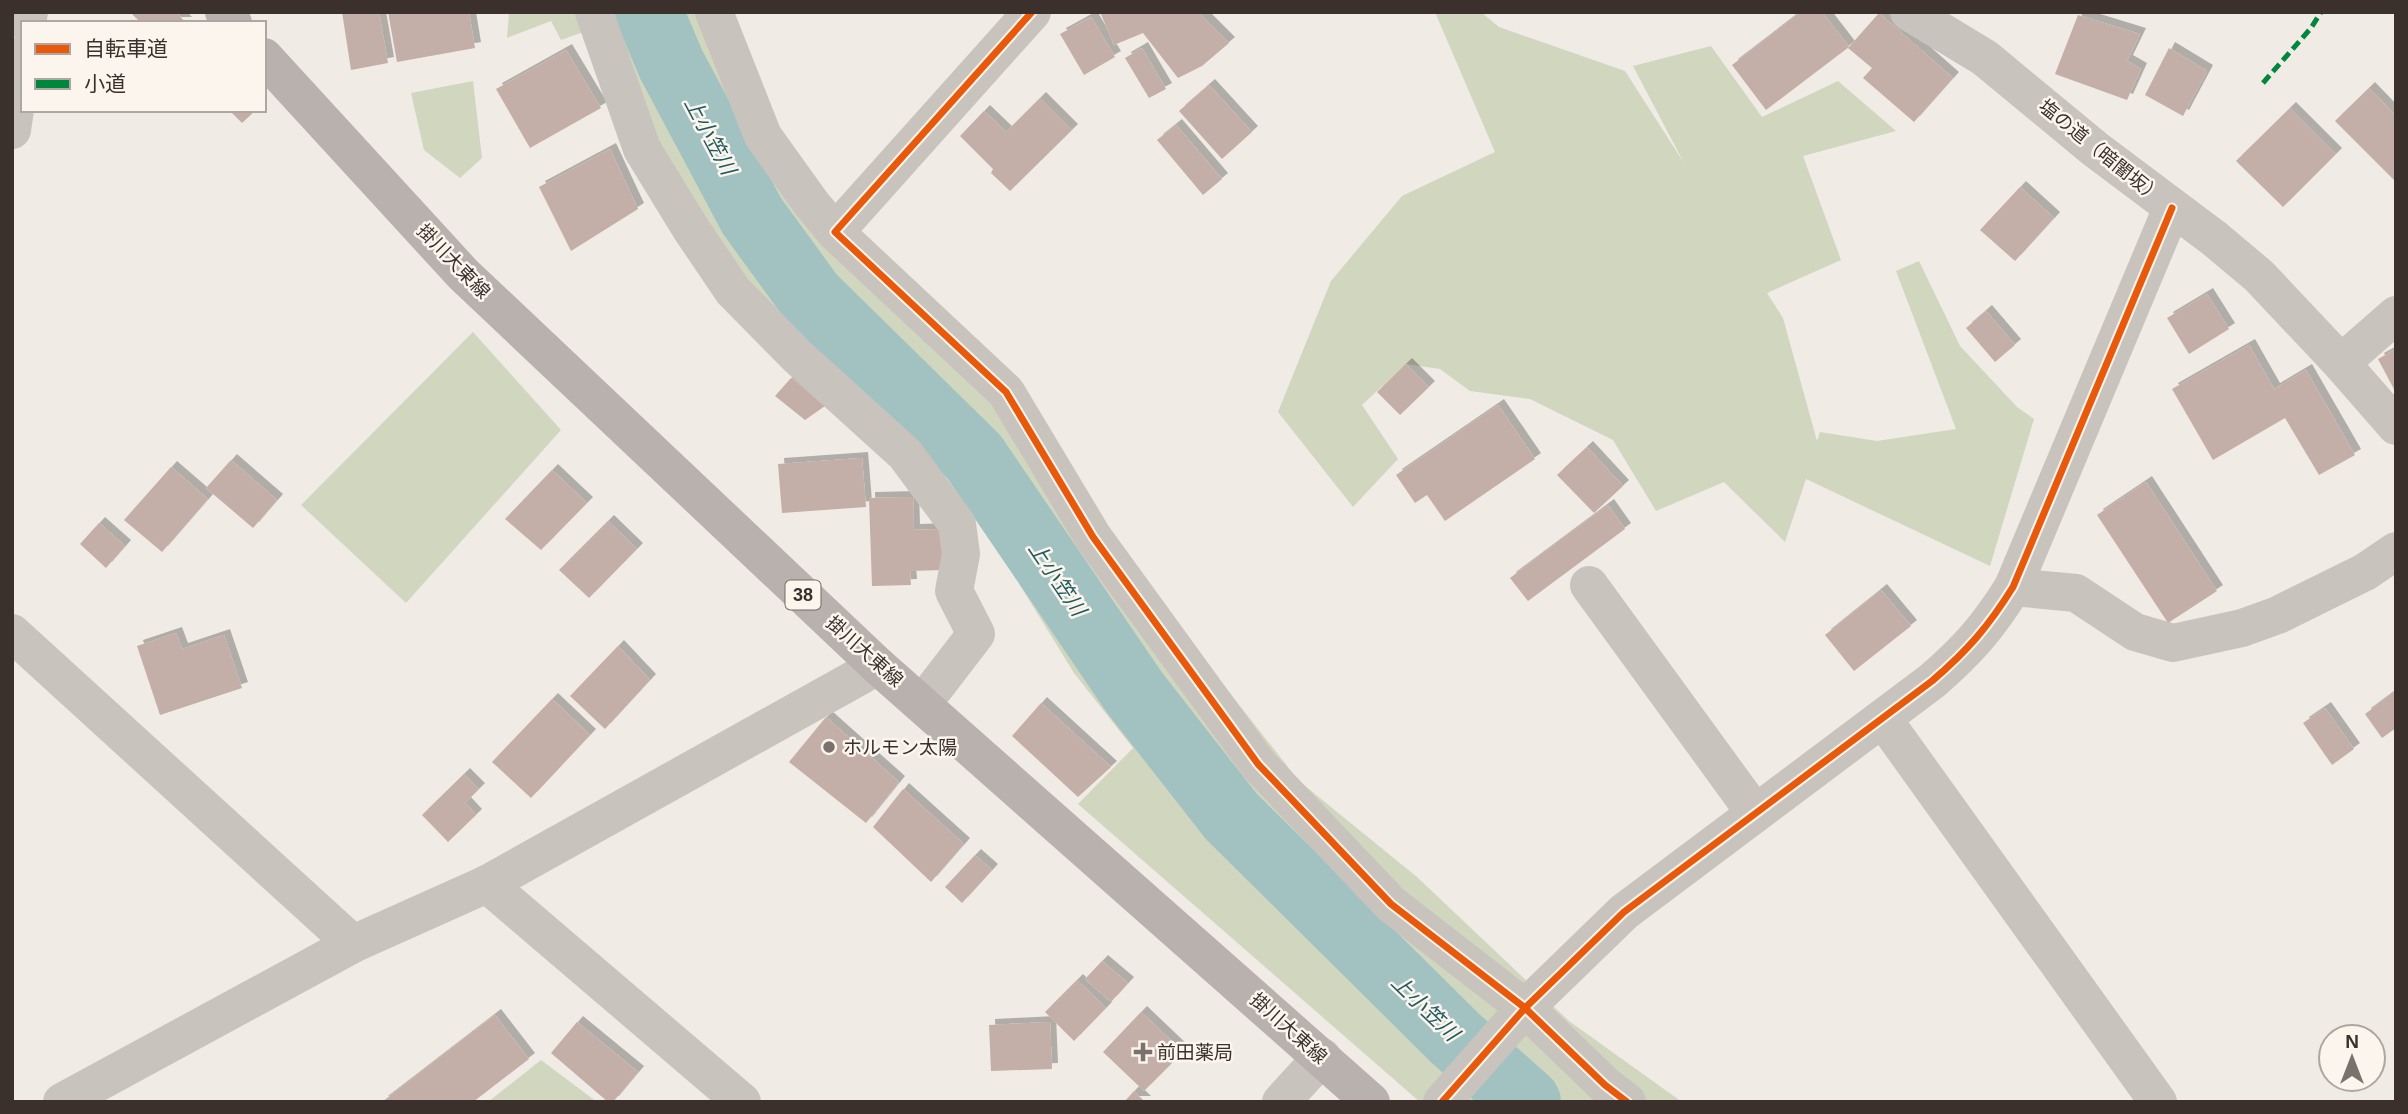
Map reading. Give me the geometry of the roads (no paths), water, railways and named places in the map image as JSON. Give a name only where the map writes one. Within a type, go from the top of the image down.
[{"type":"main road","name":"掛川大東線","points":[[266,59],[463,274],[878,666],[1371,1102]]},
{"type":"street","points":[[594,12],[642,149],[733,291],[798,357],[905,454],[957,524],[961,554],[954,591],[976,634],[923,703]]},
{"type":"street","points":[[714,12],[763,136],[835,232],[1006,392],[1093,537],[1258,764],[1391,904],[1627,1102]]},
{"type":"street","points":[[835,232],[1032,12]]},
{"type":"street","name":"塩の道（暗闇坂）","points":[[1909,12],[1985,58],[2095,149],[2215,239],[2259,276],[2396,426]]},
{"type":"street","points":[[12,130],[21,69]]},
{"type":"street","points":[[1448,1095],[1520,1013],[1624,912],[1933,681],[1965,652],[1992,620],[2013,587],[2172,208]]},
{"type":"street","points":[[2341,363],[2396,315]]},
{"type":"street","points":[[2013,587],[2076,593],[2136,632],[2173,643],[2242,628],[2278,615],[2365,572],[2396,551]]},
{"type":"street","points":[[1589,585],[1755,813]]},
{"type":"street","points":[[12,633],[353,944]]},
{"type":"street","points":[[62,1102],[353,944],[487,884],[878,666]]},
{"type":"street","points":[[1883,719],[2158,1102]]},
{"type":"street","points":[[487,884],[702,1085],[742,1102]]},
{"type":"street","points":[[1281,1102],[1322,1057]]},
{"type":"waterway","name":"上小笠川","points":[[649,12],[671,64],[752,216],[811,297],[974,457],[1134,692],[1231,816],[1455,1038],[1527,1102]]},
{"type":"place","name":"ホルモン太陽","points":[[829,747]]},
{"type":"place","name":"前田薬局","points":[[1143,1052]]}]
